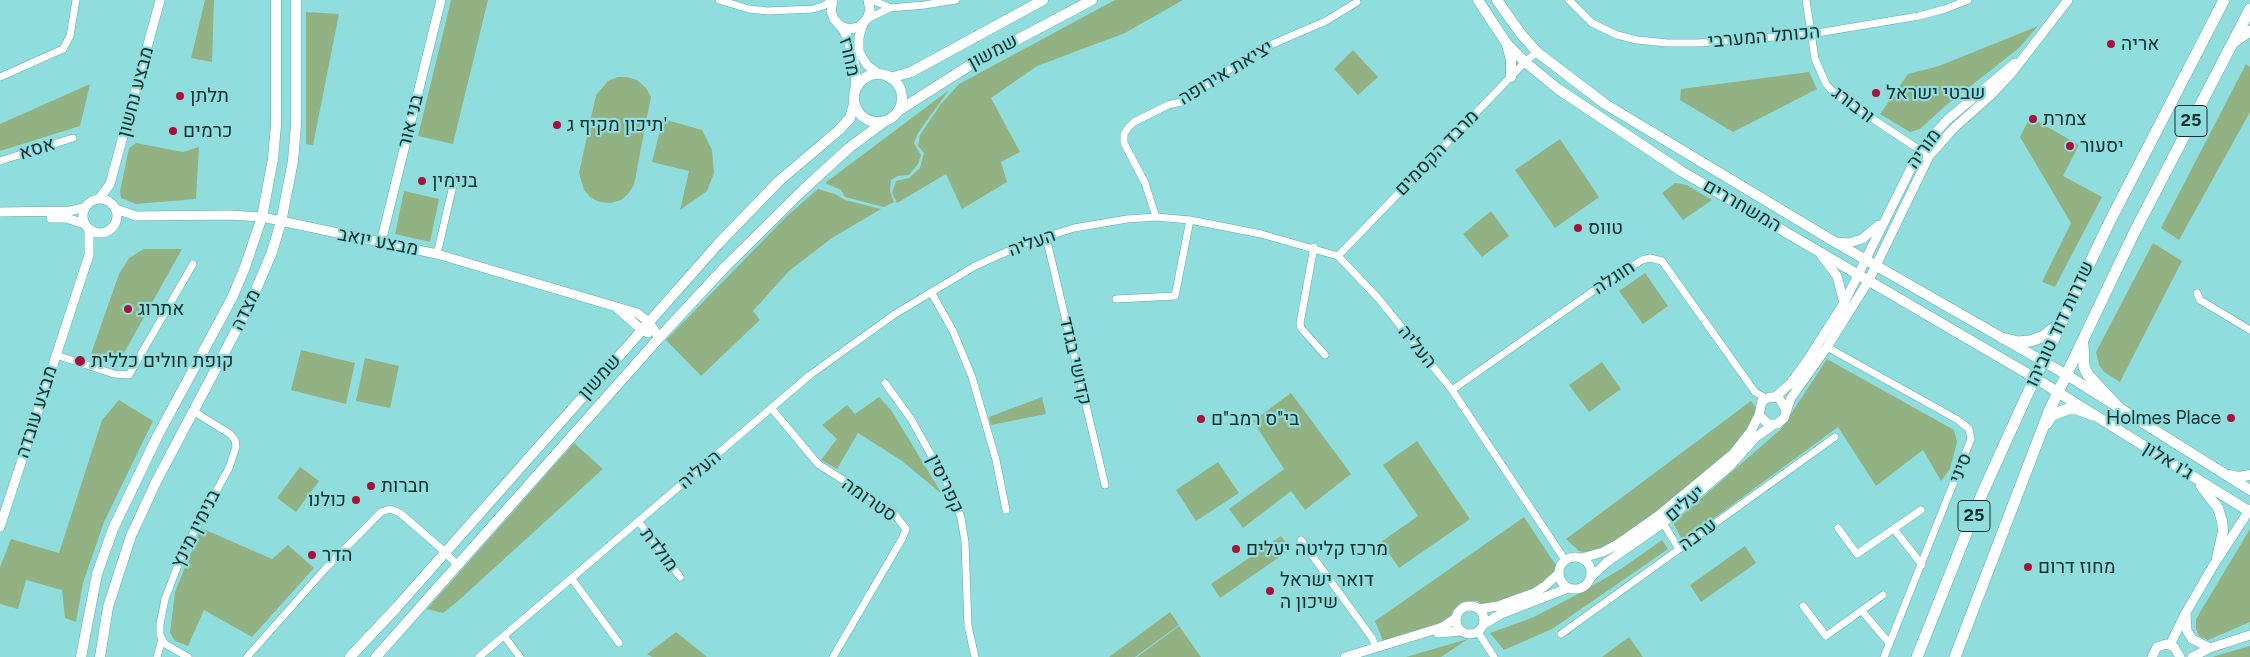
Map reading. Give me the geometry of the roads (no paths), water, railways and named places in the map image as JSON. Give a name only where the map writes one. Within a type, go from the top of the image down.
[{"type":"highway","name":"שדרות דוד טוביהו","points":[[1917,657],[1982,494],[2035,378],[2132,176],[2224,0]]},
{"type":"highway","name":"שדרות דוד טוביהו","points":[[1955,657],[2040,432],[2058,392],[2156,188],[2250,9]]},
{"type":"highway","points":[[2232,44],[2250,31]]},
{"type":"highway","points":[[2002,338],[2018,342],[2030,341],[2050,332],[2062,321]]},
{"type":"highway","points":[[2083,341],[2084,367],[2088,375],[2118,407]]},
{"type":"highway","points":[[2040,432],[2052,416],[2060,411],[2077,409],[2093,415]]},
{"type":"main road","name":"מצדה","points":[[80,657],[97,574],[113,529],[139,473],[232,298],[262,217],[273,159],[276,125],[276,0]]},
{"type":"main road","name":"מצדה","points":[[100,657],[108,607],[131,536],[156,482],[249,306],[272,252],[281,222],[294,161],[296,125],[296,0]]},
{"type":"main road","name":"שמשון","points":[[890,78],[911,72],[1043,0]]},
{"type":"main road","name":"שמשון","points":[[898,111],[975,62],[1092,0]]},
{"type":"main road","name":"המשחררים","points":[[1478,0],[1507,44],[1525,62],[1558,88],[1682,171],[2035,378]]},
{"type":"main road","name":"המשחררים","points":[[1497,0],[1521,34],[1538,52],[1605,104],[1833,242],[2043,362]]},
{"type":"main road","points":[[1507,44],[1511,60],[1511,77]]},
{"type":"main road","points":[[879,74],[890,78],[898,85],[901,92],[902,100],[898,111],[884,122],[876,123],[865,119],[857,111],[854,104],[855,89],[865,78],[879,74]]},
{"type":"main road","name":"שמשון","points":[[350,657],[750,210],[850,118],[854,104]]},
{"type":"main road","name":"שמשון","points":[[376,657],[659,338],[766,225],[850,147],[884,122]]},
{"type":"main road","name":"ג'ו אלון","points":[[2043,362],[2250,490]]},
{"type":"main road","name":"ג'ו אלון","points":[[2035,378],[2250,511]]},
{"type":"main road","points":[[2226,475],[2238,477],[2250,475]]},
{"type":"main road","points":[[2194,478],[2218,508],[2222,521],[2223,531],[2217,558]]},
{"type":"street","points":[[0,77],[63,48],[70,36],[76,0]]},
{"type":"street","name":"מבצע נחשון","points":[[99,199],[110,184],[160,0]]},
{"type":"street","name":"בני אור","points":[[381,242],[441,0]]},
{"type":"street","points":[[718,0],[750,9],[813,9],[825,12],[837,23],[852,29],[890,8],[956,0]]},
{"type":"street","points":[[813,9],[833,0]]},
{"type":"street","points":[[833,0],[831,8],[837,23]]},
{"type":"street","points":[[866,22],[870,10],[870,0],[890,8]]},
{"type":"street","name":"הכותל המערבי","points":[[1569,0],[1592,23],[1617,36],[1636,40],[1698,43],[1811,34],[1919,16],[1968,0]]},
{"type":"street","name":"ורבורג","points":[[1806,0],[1819,70],[1835,94],[1929,156]]},
{"type":"street","name":"מוריה","points":[[1864,277],[1875,266],[1929,156],[1954,128],[1991,95],[2027,53],[2068,0]]},
{"type":"street","name":"יציאת אירופה","points":[[1156,216],[1145,183],[1124,143],[1124,134],[1128,128],[1134,122],[1168,105],[1185,101],[1254,52],[1326,21],[1357,2]]},
{"type":"street","name":"מחרז","points":[[866,22],[859,37],[859,52],[867,66],[879,74]]},
{"type":"street","name":"מחרז","points":[[837,23],[847,35],[856,69],[855,89]]},
{"type":"street","name":"מרבד הקסמים","points":[[1338,256],[1525,62],[1538,52]]},
{"type":"street","name":"מוריה","points":[[1864,277],[1866,260],[1920,150],[1947,120],[2027,53]]},
{"type":"street","name":"אסא","points":[[0,160],[73,138]]},
{"type":"street","points":[[437,254],[455,177]]},
{"type":"street","name":"מבצע נחשון","points":[[110,184],[114,207]]},
{"type":"street","points":[[0,218],[66,218],[87,227],[94,233],[105,233],[117,220],[114,207],[99,199],[89,203],[83,216],[87,227]]},
{"type":"street","points":[[0,212],[70,212],[86,207]]},
{"type":"street","name":"מבצע יואב","points":[[114,207],[136,216]]},
{"type":"street","name":"מבצע יואב","points":[[115,224],[136,216],[229,215],[262,217],[437,254],[636,313],[645,326],[659,338]]},
{"type":"street","name":"העליה","points":[[479,657],[810,375],[895,314],[975,266],[1026,243],[1098,223],[1156,216],[1190,220],[1261,234],[1338,256],[1378,298],[1452,390],[1565,560]]},
{"type":"street","points":[[1116,299],[1174,296],[1190,220]]},
{"type":"street","points":[[1833,242],[1849,243],[1862,239],[1884,220]]},
{"type":"street","name":"מבצע עובדה","points":[[87,227],[89,255]]},
{"type":"street","name":"מבצע עובדה","points":[[0,527],[89,255],[105,233]]},
{"type":"street","name":"קדושי בגדד","points":[[1046,237],[1105,485]]},
{"type":"street","points":[[1314,248],[1300,323],[1301,328],[1325,355]]},
{"type":"street","points":[[1816,249],[1837,276],[1844,303]]},
{"type":"street","name":"חוגלה","points":[[1452,390],[1596,289],[1642,260],[1650,258],[1662,261],[1755,392],[1770,398]]},
{"type":"street","name":"מבצע עובדה","points":[[56,355],[114,374],[130,375],[192,264]]},
{"type":"street","points":[[1864,277],[1827,347],[1791,398],[1781,422],[1773,425],[1764,422],[1759,414],[1759,405],[1790,384],[1844,303],[1864,277]]},
{"type":"street","points":[[931,292],[953,331],[972,377],[996,460],[1006,510]]},
{"type":"street","points":[[2197,294],[2200,300],[2250,330]]},
{"type":"street","name":"סיני","points":[[1827,347],[1951,416],[1969,429],[1971,439],[1970,446],[1884,657]]},
{"type":"street","name":"קפריסין","points":[[885,383],[911,419],[953,494],[962,518],[965,542],[968,626],[975,657]]},
{"type":"street","points":[[1770,398],[1783,401],[1786,410]]},
{"type":"street","name":"סטרומה","points":[[772,409],[818,464],[892,511],[906,529],[833,657]]},
{"type":"street","name":"בנימין מינץ","points":[[162,639],[160,624],[165,599],[173,576],[196,526],[229,468],[236,447],[235,440],[230,434],[193,411]]},
{"type":"street","name":"יעלים","points":[[1582,558],[1603,552],[1618,544],[1665,511],[1733,454],[1751,431],[1759,414]]},
{"type":"street","name":"יעלים","points":[[1591,577],[1607,562],[1663,523],[1731,466],[1756,438],[1773,425]]},
{"type":"street","name":"ערבה","points":[[1561,634],[1835,437]]},
{"type":"street","points":[[247,657],[325,569],[381,512],[390,509],[400,514],[445,552],[458,566]]},
{"type":"street","points":[[1838,528],[1857,554],[1922,510]]},
{"type":"street","points":[[2170,645],[2186,612],[2217,558],[2250,511]]},
{"type":"street","name":"מולדת","points":[[639,522],[680,577]]},
{"type":"street","points":[[1663,523],[1679,549]]},
{"type":"street","points":[[1894,529],[1922,565]]},
{"type":"street","points":[[1301,540],[1372,638],[1376,647]]},
{"type":"street","points":[[1362,657],[1444,632],[1461,631],[1469,634],[1501,614],[1568,588],[1582,588],[1591,577],[1589,565],[1582,558],[1573,556],[1565,560],[1560,566],[1558,574],[1561,582],[1568,588]]},
{"type":"street","points":[[1479,609],[1498,606],[1534,593],[1558,574]]},
{"type":"street","points":[[572,579],[619,643]]},
{"type":"street","points":[[1803,606],[1826,636],[1884,596]]},
{"type":"street","points":[[1345,657],[1443,627],[1456,618],[1460,610],[1466,606],[1473,606],[1479,609],[1484,617],[1481,628],[1494,657]]},
{"type":"street","points":[[1862,611],[1889,643]]},
{"type":"street","points":[[2186,612],[2187,631],[2192,639],[2210,648]]},
{"type":"street","points":[[1456,618],[1457,625],[1461,631]]},
{"type":"street","points":[[2192,657],[2210,648],[2250,635]]},
{"type":"street","points":[[504,636],[520,657]]},
{"type":"street","points":[[157,657],[162,639]]},
{"type":"street","points":[[162,639],[165,644],[188,657]]},
{"type":"street","points":[[2152,657],[2157,647],[2170,645],[2178,650],[2180,657]]},
{"type":"place","name":"אריה","points":[[2111,44]]},
{"type":"place","name":"שבטי ישראל","points":[[1876,93]]},
{"type":"place","name":"תלתן","points":[[180,96]]},
{"type":"place","name":"צמרת","points":[[2033,119]]},
{"type":"place","name":"תיכון מקיף ג'","points":[[557,125]]},
{"type":"place","name":"כרמים","points":[[173,131]]},
{"type":"place","name":"יסעור","points":[[2070,146]]},
{"type":"place","name":"בנימין","points":[[422,181]]},
{"type":"place","name":"טווס","points":[[1578,228]]},
{"type":"place","name":"אתרוג","points":[[128,309]]},
{"type":"place","name":"קופת חולים כללית","points":[[80,361]]},
{"type":"place","name":"Holmes Place","points":[[2231,418]]},
{"type":"place","name":"בי\"ס רמב\"ם","points":[[1201,419]]},
{"type":"place","name":"חברות","points":[[371,486]]},
{"type":"place","name":"כולנו","points":[[356,500]]},
{"type":"place","name":"מרכז קליטה יעלים","points":[[1236,549]]},
{"type":"place","name":"הדר","points":[[312,555]]},
{"type":"place","name":"מחוז דרום","points":[[2028,567]]},
{"type":"place","name":"דואר ישראל שיכון ה","points":[[1270,591]]}]
